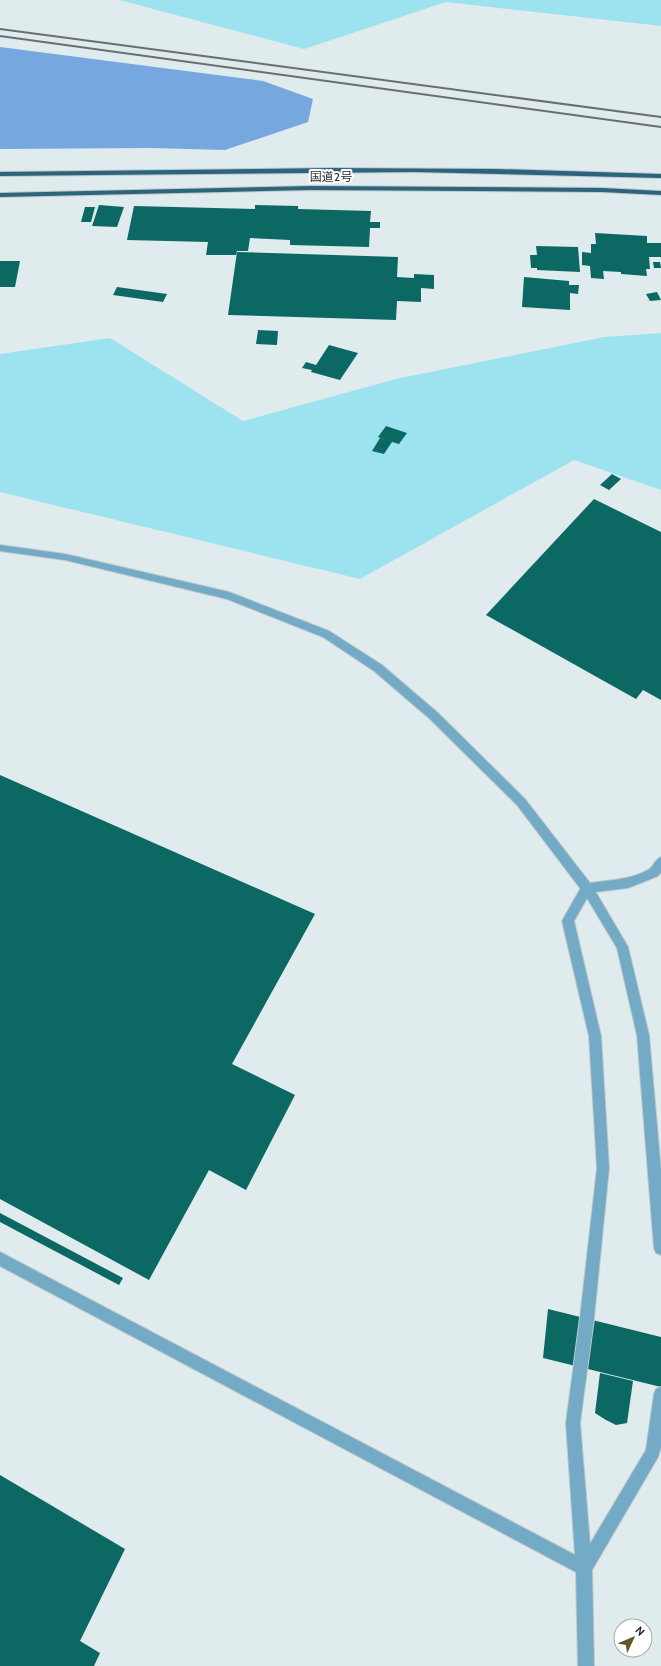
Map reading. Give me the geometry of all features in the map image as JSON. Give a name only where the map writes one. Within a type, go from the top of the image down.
[{"type":"highway","name":"国道2号","points":[[0,174],[310,170],[595,173],[661,176]]},
{"type":"highway","name":"国道2号","points":[[0,195],[311,188],[602,190],[661,194]]},
{"type":"street","points":[[0,548],[65,557],[229,596],[326,634],[378,668],[434,716],[521,802],[587,888],[622,947],[643,1035],[661,1248]]},
{"type":"street","points":[[587,888],[628,883],[654,873],[661,862]]},
{"type":"street","points":[[586,1666],[584,1568],[572,1423],[604,1168],[596,1036],[568,921],[587,888]]},
{"type":"street","points":[[0,1259],[584,1568]]},
{"type":"street","points":[[584,1568],[653,1452],[661,1394]]},
{"type":"shaded area","points":[[119,0],[661,0],[661,26],[446,2],[304,49]]},
{"type":"shaded area","points":[[0,47],[263,81],[313,99],[308,122],[225,150],[151,148],[0,149]]},
{"type":"shaded area","points":[[661,333],[661,490],[574,460],[360,579],[0,492],[0,354],[110,338],[243,421],[396,379],[604,337]]},
{"type":"building","points":[[99,205],[124,207],[117,227],[92,226]]},
{"type":"building","points":[[255,205],[298,206],[298,209],[371,211],[370,222],[380,222],[380,228],[370,228],[369,247],[290,245],[290,240],[250,238],[248,251],[237,251],[236,255],[206,255],[208,242],[127,240],[134,206],[255,209]]},
{"type":"building","points":[[85,207],[95,207],[91,222],[81,222]]},
{"type":"building","points":[[595,233],[647,236],[647,243],[661,243],[661,257],[649,257],[650,269],[646,269],[647,276],[603,271],[604,279],[591,278],[590,266],[582,265],[582,252],[591,253],[591,244],[596,244]]},
{"type":"building","points":[[536,246],[578,247],[580,272],[537,270],[537,268],[531,268],[530,255],[537,255]]},
{"type":"building","points":[[237,252],[398,257],[397,277],[414,278],[414,274],[434,275],[434,289],[421,288],[421,302],[397,301],[396,320],[228,315]]},
{"type":"building","points":[[0,261],[20,261],[15,287],[0,287]]},
{"type":"building","points":[[653,262],[660,262],[661,268],[654,268]]},
{"type":"building","points":[[524,277],[569,281],[569,285],[579,285],[578,294],[570,293],[570,310],[522,307]]},
{"type":"building","points":[[117,287],[167,294],[163,302],[113,295]]},
{"type":"building","points":[[657,292],[661,300],[650,301],[646,294]]},
{"type":"building","points":[[258,330],[278,331],[277,345],[256,344]]},
{"type":"building","points":[[329,345],[358,353],[340,380],[302,368],[306,362],[316,365]]},
{"type":"building","points":[[386,426],[407,433],[399,444],[392,442],[384,454],[372,451],[380,438],[388,441],[378,437]]},
{"type":"building","points":[[612,474],[621,479],[609,490],[600,485]]},
{"type":"building","points":[[594,499],[661,532],[661,700],[643,690],[636,699],[486,615]]},
{"type":"building","points":[[0,775],[315,914],[232,1064],[295,1095],[246,1190],[209,1170],[149,1280],[0,1199]]},
{"type":"building","points":[[0,1213],[123,1278],[119,1285],[0,1222]]},
{"type":"building","points":[[548,1309],[661,1337],[661,1387],[543,1358]]},
{"type":"building","points":[[600,1373],[633,1381],[627,1423],[616,1425],[595,1413]]},
{"type":"building","points":[[0,1475],[125,1549],[80,1641],[100,1653],[94,1666],[0,1666]]},
{"type":"railway","points":[[0,29],[661,117]]},
{"type":"railway","points":[[0,36],[661,127]]}]
